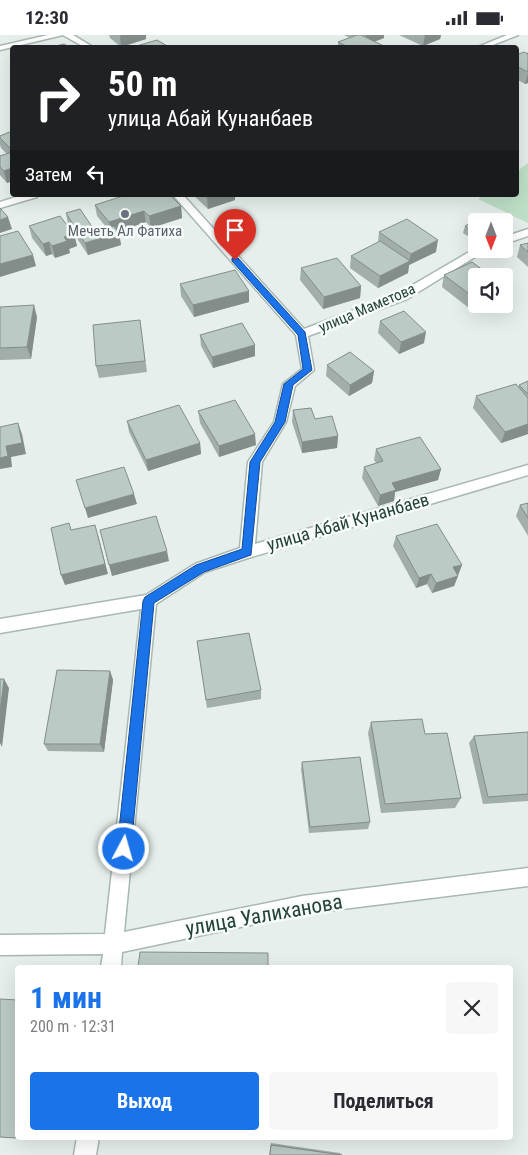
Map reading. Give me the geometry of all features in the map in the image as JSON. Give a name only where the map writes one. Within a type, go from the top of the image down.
[{"type":"street","points":[[14,45],[59,35]]},
{"type":"street","points":[[67,35],[85,45]]},
{"type":"street","points":[[487,45],[514,35]]},
{"type":"street","points":[[0,205],[26,197]]},
{"type":"street","points":[[180,197],[302,334],[308,370],[289,384],[280,422],[255,462],[247,552]]},
{"type":"street","points":[[513,238],[528,232]]},
{"type":"street","name":"улица Маметова","points":[[302,334],[403,296],[468,258]]},
{"type":"street","name":"улица Абай Кунанбаев","points":[[0,626],[149,601],[200,568],[247,552],[528,470]]},
{"type":"street","points":[[111,965],[149,601]]},
{"type":"street","name":"улица Уалиханова","points":[[0,945],[114,944],[302,905],[528,877]]},
{"type":"street","points":[[86,1155],[88,1140]]},
{"type":"green space","points":[[528,163],[528,223],[513,216],[513,213],[507,213],[478,199],[481,197],[519,197],[519,170]]},
{"type":"building","points":[[361,35],[382,45],[344,45],[338,42]]},
{"type":"building","points":[[157,40],[166,45],[140,45]]},
{"type":"building","points":[[524,52],[528,54],[528,72],[519,68],[519,54]]},
{"type":"building","points":[[10,132],[10,148],[0,138],[0,136]]},
{"type":"building","points":[[10,153],[10,169],[4,171],[0,167],[0,156]]},
{"type":"building","points":[[120,197],[172,197],[181,206],[149,216],[144,211],[109,222],[95,205]]},
{"type":"building","points":[[0,208],[8,217],[0,220]]},
{"type":"building","points":[[80,209],[95,231],[114,226],[119,233],[85,243],[66,213]]},
{"type":"building","points":[[60,216],[74,234],[64,237],[67,241],[52,246],[49,242],[43,244],[29,226]]},
{"type":"building","points":[[407,219],[438,240],[411,254],[379,232]]},
{"type":"building","points":[[18,231],[33,255],[0,264],[0,236]]},
{"type":"building","points":[[380,241],[410,261],[380,276],[351,256]]},
{"type":"building","points":[[528,243],[528,252],[520,245]]},
{"type":"building","points":[[337,258],[361,286],[324,297],[301,268]]},
{"type":"building","points":[[472,262],[480,268],[468,268],[468,293],[444,275]]},
{"type":"building","points":[[235,270],[249,291],[193,305],[180,284]]},
{"type":"building","points":[[34,305],[27,347],[0,348],[0,307]]},
{"type":"building","points":[[404,311],[426,332],[401,342],[380,321]]},
{"type":"building","points":[[140,320],[145,361],[96,366],[93,325]]},
{"type":"building","points":[[242,323],[255,345],[212,357],[200,335]]},
{"type":"building","points":[[350,352],[374,371],[350,385],[327,365]]},
{"type":"building","points":[[528,381],[528,394],[519,385]]},
{"type":"building","points":[[516,384],[528,398],[528,424],[505,432],[476,396]]},
{"type":"building","points":[[235,400],[255,434],[219,446],[198,411]]},
{"type":"building","points":[[179,405],[200,443],[146,460],[127,421]]},
{"type":"building","points":[[311,408],[315,419],[332,416],[338,436],[302,442],[293,410]]},
{"type":"building","points":[[18,423],[22,443],[6,446],[8,456],[0,458],[0,427]]},
{"type":"building","points":[[420,437],[441,469],[392,483],[396,490],[380,495],[364,467],[383,461],[376,449]]},
{"type":"building","points":[[124,467],[134,494],[85,508],[76,480]]},
{"type":"building","points":[[528,503],[528,518],[520,505]]},
{"type":"building","points":[[156,516],[167,551],[109,565],[100,530]]},
{"type":"building","points":[[69,523],[71,530],[95,525],[105,564],[61,575],[51,528]]},
{"type":"building","points":[[437,524],[462,565],[453,567],[458,576],[436,583],[431,574],[419,578],[396,536]]},
{"type":"building","points":[[249,633],[261,690],[206,700],[197,641]]},
{"type":"building","points":[[57,670],[110,671],[100,744],[44,744]]},
{"type":"building","points":[[0,679],[4,679],[0,712]]},
{"type":"building","points":[[422,719],[425,734],[447,733],[461,798],[385,804],[371,722]]},
{"type":"building","points":[[528,732],[528,794],[488,797],[474,736]]},
{"type":"building","points":[[360,757],[370,822],[310,827],[302,762]]},
{"type":"building","points":[[140,952],[268,953],[268,965],[138,965]]},
{"type":"building","points":[[0,999],[15,1000],[15,1138],[0,1137]]},
{"type":"building","points":[[271,1145],[342,1155],[270,1155]]},
{"type":"place","name":"Мечеть Ал Фатиха","points":[[125,214]]},
{"type":"route","points":[[124,849],[149,601],[200,568],[247,552],[255,462],[280,422],[289,384],[308,370],[302,334],[235,260]]}]
